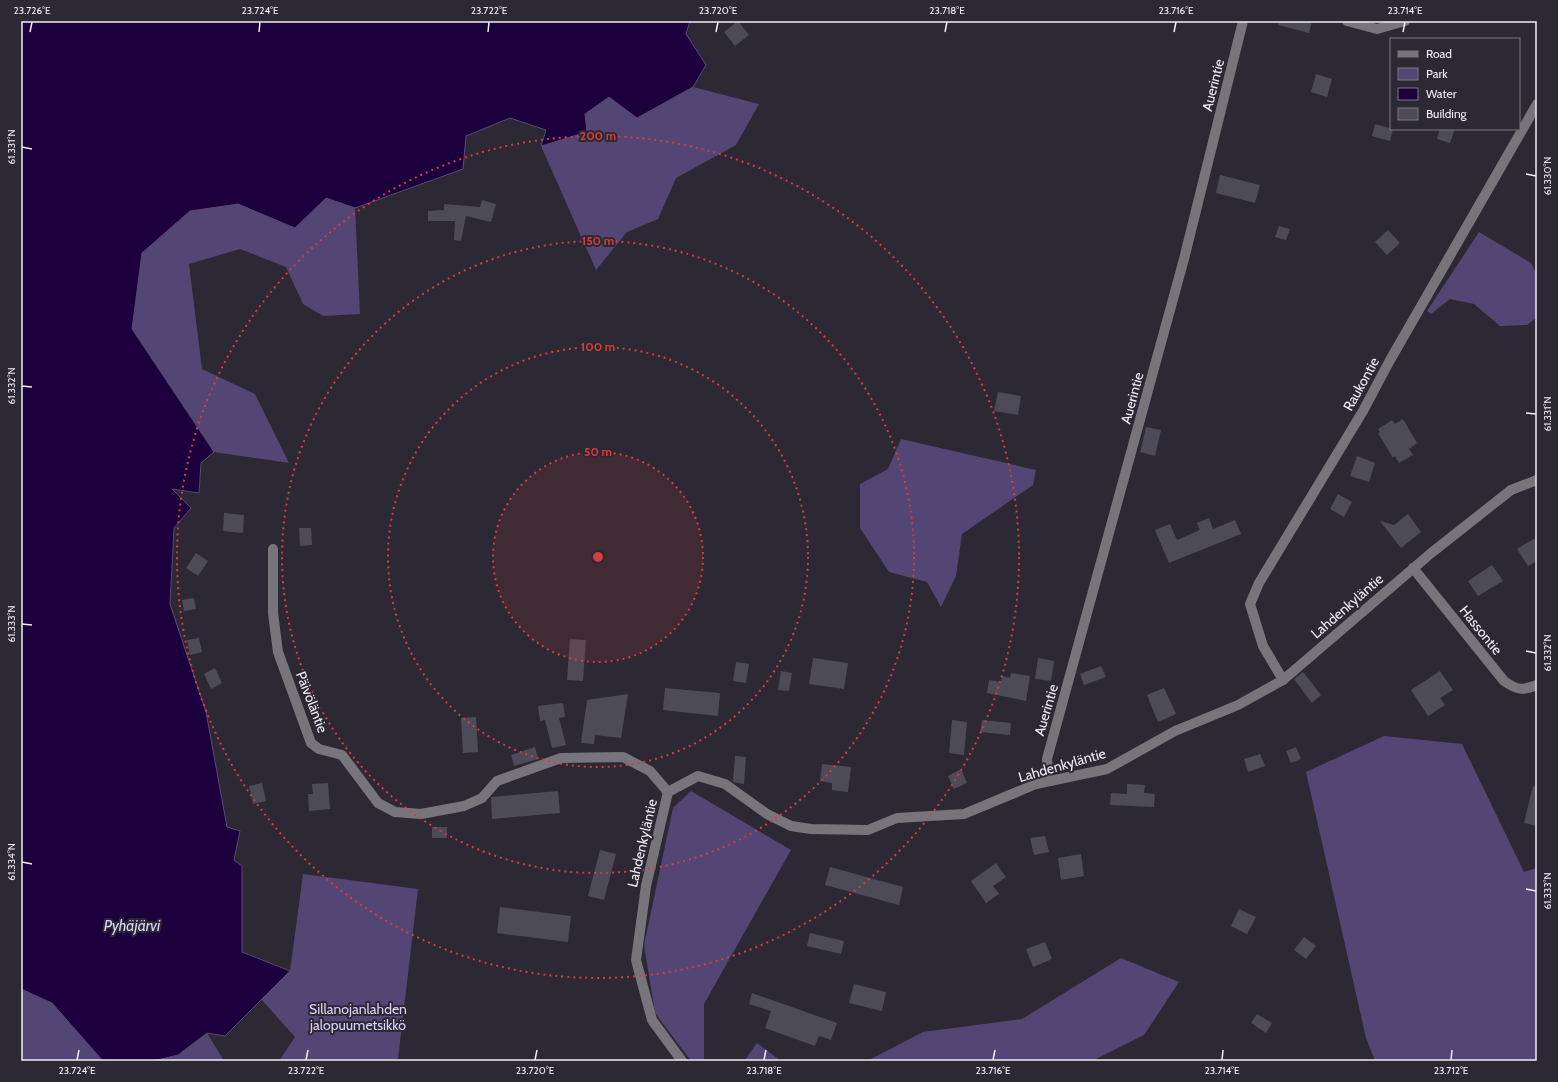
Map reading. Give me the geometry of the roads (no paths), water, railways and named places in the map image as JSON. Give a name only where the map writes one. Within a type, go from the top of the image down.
[{"type":"street","name":"Auerintie","points":[[1049,781],[1047,759],[1184,259],[1243,21]]},
{"type":"street","points":[[1347,21],[1377,29],[1405,21]]},
{"type":"street","name":"Raukontie","points":[[1282,680],[1263,646],[1250,604],[1260,583],[1363,411],[1389,362],[1537,104]]},
{"type":"street","name":"Lahdenkyläntie","points":[[682,1061],[652,1020],[636,960],[646,886],[668,792],[698,776],[725,784],[767,814],[791,826],[811,829],[868,830],[897,818],[964,814],[1036,784],[1107,769],[1175,731],[1238,705],[1282,680],[1413,568],[1511,490],[1537,480]]},
{"type":"street","name":"Päivöläntie","points":[[274,548],[273,613],[278,652],[311,743],[320,749],[342,755],[378,803],[395,812],[421,814],[464,806],[482,798],[496,781],[561,758],[623,757],[650,771],[668,792]]},
{"type":"street","name":"Hassontie","points":[[1413,568],[1504,681],[1514,688],[1527,689],[1537,685]]},
{"type":"water","name":"Pyhäjärvi","points":[[21,21],[690,21],[686,34],[706,65],[693,87],[637,118],[609,97],[585,114],[587,132],[541,146],[546,130],[510,118],[466,136],[463,169],[355,208],[326,198],[295,228],[238,204],[190,211],[142,253],[132,329],[214,452],[201,463],[199,493],[172,489],[191,508],[174,528],[170,604],[206,712],[227,827],[240,831],[234,860],[242,866],[242,952],[290,971],[225,1036],[207,1033],[178,1055],[153,1061],[103,1061],[52,1003],[21,989]]},
{"type":"park label","name":"Sillanojanlahden jalopuumetsikkö","points":[[358,1018]]}]
